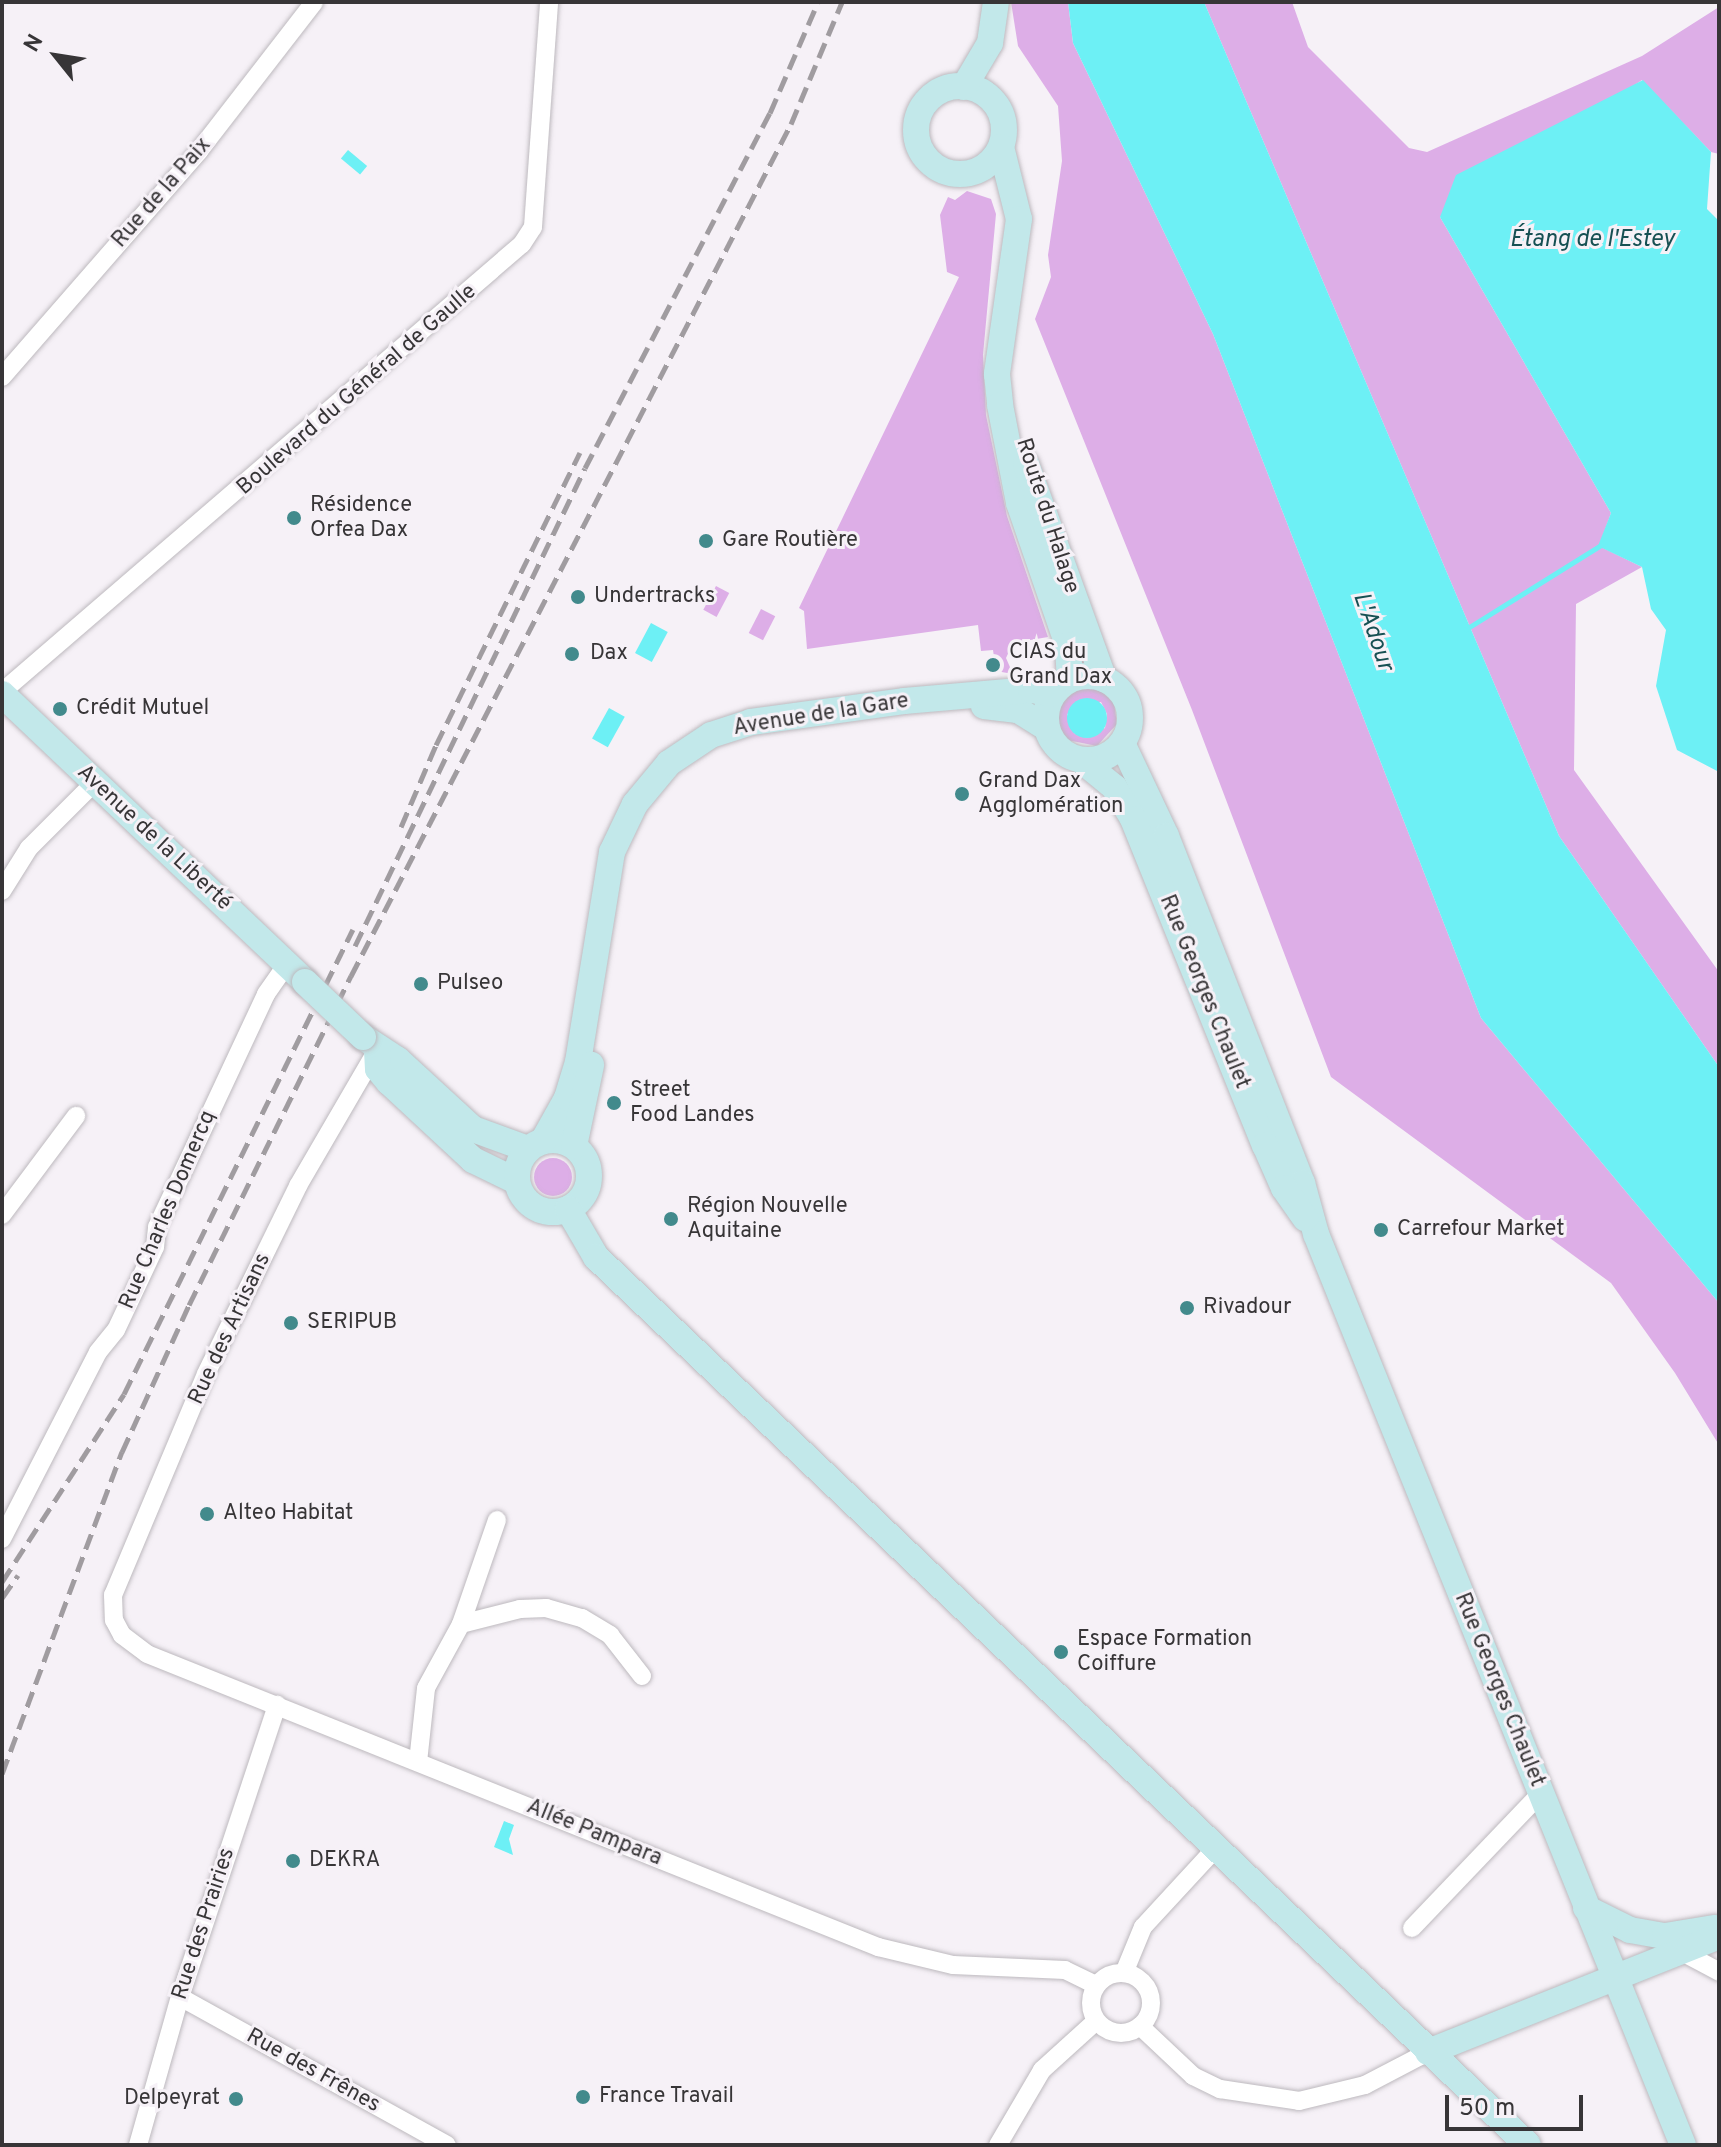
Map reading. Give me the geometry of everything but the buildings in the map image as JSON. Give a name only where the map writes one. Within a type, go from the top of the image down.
[{"type":"main road","points":[[980,170],[1001,147],[1003,123],[989,98],[990,43],[996,2]]},
{"type":"main road","points":[[964,87],[990,43]]},
{"type":"main road","points":[[989,98],[964,87],[949,88],[926,103],[916,133],[925,156],[944,172],[980,170],[1014,192]]},
{"type":"main road","name":"Route du Halage","points":[[1001,147],[1019,219],[1003,350],[997,374],[1011,471],[1068,645],[1062,687]]},
{"type":"main road","name":"Route du Halage","points":[[1003,350],[1032,483],[1104,679]]},
{"type":"main road","points":[[1104,679],[1127,701],[1130,722],[1122,743],[1096,759],[1081,760],[1056,745],[1047,728],[1062,687],[1104,679]]},
{"type":"main road","name":"Avenue de la Gare","points":[[535,1145],[567,1098],[578,1062],[612,852],[635,804],[669,763],[711,735],[761,721],[904,701],[1062,687]]},
{"type":"main road","name":"Avenue de la Liberté","points":[[2,693],[377,1050]]},
{"type":"main road","name":"Avenue de la Gare","points":[[574,1146],[620,869],[648,813],[685,771],[745,739],[943,711],[999,705],[1047,728]]},
{"type":"main road","name":"Rue Georges Chaulet","points":[[1122,743],[1171,850],[1302,1183],[1316,1234],[1683,2145]]},
{"type":"main road","name":"Rue Georges Chaulet","points":[[1081,760],[1114,787],[1133,819],[1265,1145],[1284,1188],[1316,1234]]},
{"type":"main road","points":[[377,1050],[398,1060],[473,1129],[535,1145],[574,1146],[585,1160],[588,1182],[568,1209],[535,1208],[516,1181],[473,1160],[378,1069],[377,1050]]},
{"type":"main road","points":[[516,1181],[535,1145]]},
{"type":"main road","points":[[568,1209],[596,1257],[1528,2145]]},
{"type":"main road","points":[[1586,1908],[1642,1932],[1665,1936],[1719,1928]]},
{"type":"main road","points":[[1428,2052],[1613,1975],[1684,1953],[1719,1936]]},
{"type":"street","name":"Rue de la Paix","points":[[2,377],[199,151],[314,2]]},
{"type":"street","name":"Boulevard du Général de Gaulle","points":[[2,693],[522,244],[533,227],[549,2]]},
{"type":"street","points":[[2,891],[17,867],[95,782]]},
{"type":"street","points":[[2,854],[17,867]]},
{"type":"street","name":"Rue Charles Domercq","points":[[2,1539],[98,1352],[116,1330],[155,1247],[157,1227],[253,1021],[296,973]]},
{"type":"street","name":"Rue des Artisans","points":[[114,1620],[113,1595],[206,1374],[298,1186],[377,1050]]},
{"type":"street","points":[[2,1215],[76,1116]]},
{"type":"street","points":[[418,1762],[426,1688],[461,1624],[497,1520]]},
{"type":"street","points":[[461,1624],[533,1609],[582,1618],[610,1635],[642,1676]]},
{"type":"street","name":"Allée Pampara","points":[[114,1620],[122,1635],[147,1654],[878,1947],[953,1965],[1065,1970],[1096,1985]]},
{"type":"street","name":"Rue des Prairies","points":[[138,2145],[180,1997],[277,1705]]},
{"type":"street","points":[[1412,1928],[1540,1794]]},
{"type":"street","points":[[1124,1973],[1142,1981],[1151,1999],[1140,2026],[1122,2034],[1096,2021],[1090,2003],[1096,1985],[1124,1973],[1143,1927],[1216,1848]]},
{"type":"street","points":[[1684,1953],[1719,1972]]},
{"type":"street","name":"Rue des Frênes","points":[[180,1997],[447,2145]]},
{"type":"street","points":[[998,2145],[1042,2070],[1096,2021]]},
{"type":"street","points":[[1140,2026],[1193,2076],[1220,2089],[1299,2101],[1365,2085],[1428,2052]]},
{"type":"shaded area","points":[[1011,2],[1068,2],[1073,43],[1213,334],[1481,1018],[1719,1303],[1719,1445],[1675,1373],[1611,1283],[1331,1077],[1192,710],[1035,319],[1051,277],[1048,255],[1062,161],[1058,106],[1018,46]]},
{"type":"shaded area","points":[[1204,2],[1292,2],[1308,47],[1409,148],[1427,152],[1642,56],[1719,7],[1719,154],[1711,152],[1642,80],[1440,217],[1611,513],[1599,546],[1642,567],[1576,604],[1574,770],[1719,972],[1719,1067],[1559,836]]},
{"type":"shaded area","points":[[967,191],[991,199],[996,214],[983,355],[986,415],[1007,516],[1048,637],[1013,643],[1006,658],[1013,674],[996,671],[993,650],[981,651],[978,625],[807,649],[804,611],[799,608],[959,277],[947,272],[940,215],[948,197],[955,200]]},
{"type":"shaded area","points":[[716,586],[729,593],[717,617],[703,610]]},
{"type":"shaded area","points":[[761,609],[775,616],[763,640],[749,633]]},
{"type":"shaded area","points":[[1078,689],[1099,689],[1114,703],[1117,724],[1097,746],[1067,740],[1057,722],[1062,702]],"holes":[[[1101,702],[1107,714],[1105,728],[1087,738],[1074,733],[1067,714]]]},
{"type":"shaded area","points":[[553,1158],[567,1163],[572,1177],[567,1191],[553,1196],[539,1191],[534,1177],[539,1163]]},
{"type":"water","name":"L'Adour","points":[[1068,2],[1204,2],[1559,836],[1719,1067],[1719,1303],[1481,1018],[1213,334],[1073,43]]},
{"type":"water","name":"Étang de l'Estey","points":[[1643,80],[1711,152],[1707,209],[1719,221],[1719,772],[1677,750],[1656,686],[1666,630],[1651,609],[1642,567],[1598,546],[1611,513],[1440,217],[1456,175]]},
{"type":"water","points":[[348,150],[367,166],[360,174],[341,158]]},
{"type":"water","points":[[651,623],[668,632],[652,662],[635,653]]},
{"type":"water","points":[[1087,698],[1101,704],[1107,718],[1101,732],[1087,738],[1073,732],[1067,718],[1073,704]]},
{"type":"water","points":[[609,708],[625,717],[608,747],[592,739]]},
{"type":"water","points":[[504,1821],[514,1825],[509,1839],[513,1855],[494,1847]]},
{"type":"waterway","points":[[1466,629],[1604,543]]},
{"type":"railway","points":[[355,946],[585,468],[770,113],[818,2]]},
{"type":"railway","points":[[2,1774],[122,1452],[189,1305],[351,976],[791,124],[842,2]]},
{"type":"railway","points":[[401,827],[436,745],[580,452]]},
{"type":"railway","points":[[2,1582],[124,1394],[353,929]]},
{"type":"railway","points":[[2,1598],[18,1575]]},
{"type":"place","name":"Résidence Orfea Dax","points":[[294,518]]},
{"type":"place","name":"Gare Routière","points":[[706,541]]},
{"type":"place","name":"Undertracks","points":[[578,597]]},
{"type":"place","name":"Dax","points":[[572,654]]},
{"type":"place","name":"CIAS du Grand Dax","points":[[993,665]]},
{"type":"place","name":"Crédit Mutuel","points":[[60,709]]},
{"type":"place","name":"Grand Dax Agglomération","points":[[962,794]]},
{"type":"place","name":"Pulseo","points":[[421,984]]},
{"type":"place","name":"Street Food Landes","points":[[614,1103]]},
{"type":"place","name":"Région Nouvelle Aquitaine","points":[[671,1219]]},
{"type":"place","name":"Carrefour Market","points":[[1381,1230]]},
{"type":"place","name":"Rivadour","points":[[1187,1308]]},
{"type":"place","name":"SERIPUB","points":[[291,1323]]},
{"type":"place","name":"Alteo Habitat","points":[[207,1514]]},
{"type":"place","name":"Espace Formation Coiffure","points":[[1061,1652]]},
{"type":"place","name":"DEKRA","points":[[293,1861]]},
{"type":"place","name":"France Travail","points":[[583,2097]]},
{"type":"place","name":"Delpeyrat","points":[[236,2099]]}]
